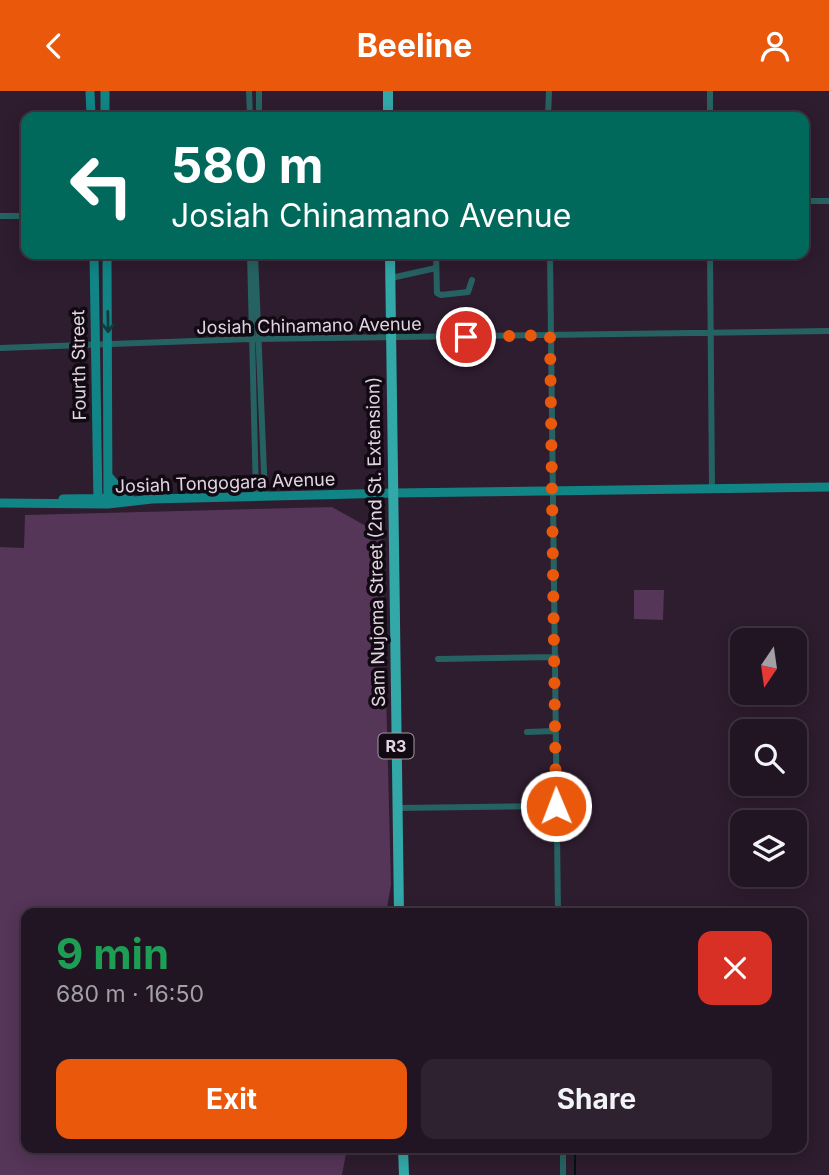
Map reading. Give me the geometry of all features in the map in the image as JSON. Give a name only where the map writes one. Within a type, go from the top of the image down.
[{"type":"highway","points":[[388,91],[388,112]]},
{"type":"highway","name":"Sam Nujoma Street (2nd St. Extension)","points":[[390,259],[399,908]]},
{"type":"highway","points":[[403,1153],[404,1175]]},
{"type":"main road","points":[[90,91],[91,112]]},
{"type":"main road","points":[[105,91],[105,112]]},
{"type":"main road","name":"Fourth Street","points":[[93,259],[97,476],[103,500]]},
{"type":"main road","points":[[103,500],[109,477],[107,259]]},
{"type":"main road","points":[[79,497],[97,476]]},
{"type":"main road","points":[[109,477],[127,498]]},
{"type":"main road","name":"Josiah Tongogara Avenue","points":[[0,503],[394,493],[829,487]]},
{"type":"main road","points":[[37,502],[79,497],[103,500],[152,499]]},
{"type":"street","points":[[249,91],[250,112]]},
{"type":"street","points":[[258,91],[259,112]]},
{"type":"street","points":[[548,112],[549,91]]},
{"type":"street","points":[[710,91],[710,112]]},
{"type":"street","points":[[809,201],[829,201]]},
{"type":"street","points":[[0,216],[21,216]]},
{"type":"street","points":[[253,259],[253,339],[261,496]]},
{"type":"street","points":[[436,259],[437,293],[441,295],[468,292],[472,280]]},
{"type":"street","points":[[550,259],[558,908]]},
{"type":"street","points":[[710,259],[712,488]]},
{"type":"street","points":[[391,278],[436,268]]},
{"type":"street","name":"Josiah Chinamano Avenue","points":[[0,348],[253,339],[829,331]]},
{"type":"street","points":[[438,659],[556,657]]},
{"type":"street","points":[[527,732],[555,731]]},
{"type":"street","points":[[396,808],[556,806]]},
{"type":"street","points":[[563,1153],[563,1175]]},
{"type":"shaded area","points":[[332,507],[382,535],[391,885],[387,908],[21,908],[21,1153],[346,1153],[342,1175],[0,1175],[0,547],[24,548],[25,515]]},
{"type":"shaded area","points":[[634,590],[664,590],[663,620],[634,619]]},
{"type":"waterway","points":[[575,1153],[575,1175]]},
{"type":"route","points":[[466,337],[550,335],[556,806]]}]
